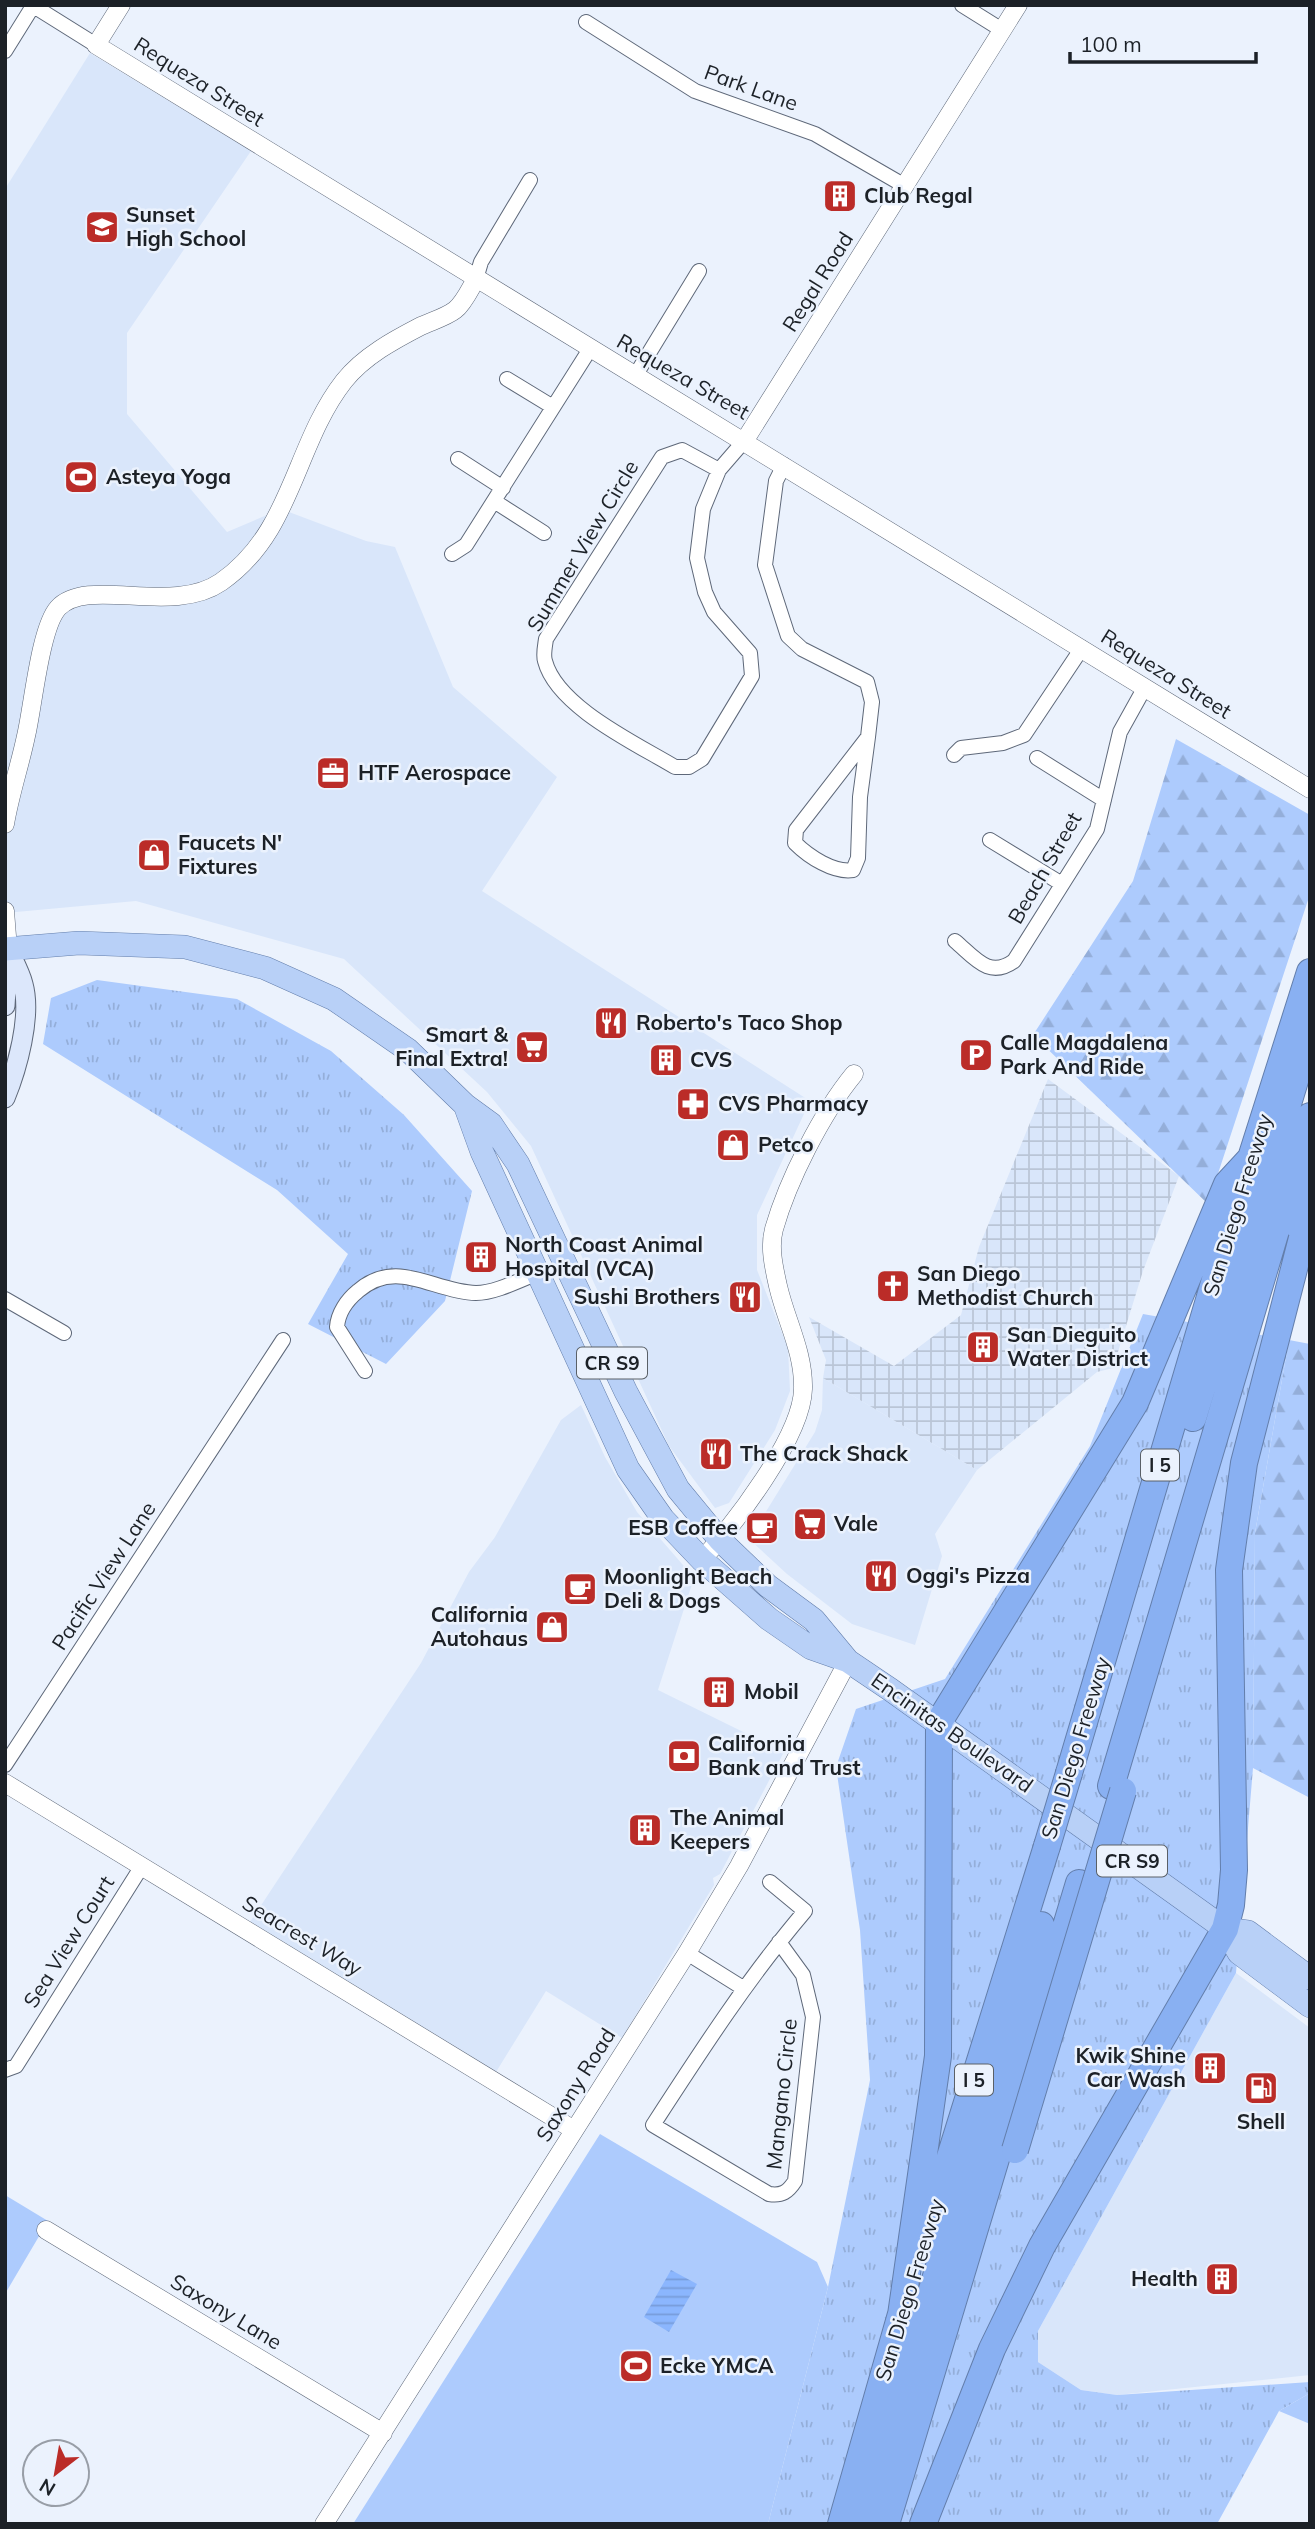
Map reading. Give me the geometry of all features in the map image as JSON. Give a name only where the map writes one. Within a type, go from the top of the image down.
[{"type":"highway","name":"San Diego Freeway","points":[[841,2524],[901,2315],[1055,1851],[1251,1158],[1310,972]]},
{"type":"highway","points":[[1077,1778],[1310,1031]]},
{"type":"highway","points":[[902,2524],[1015,2150],[1310,1116]]},
{"type":"highway","points":[[901,2315],[939,2056],[939,1723],[1135,1403],[1227,1184],[1251,1158]]},
{"type":"highway","points":[[886,2524],[1079,1883],[1117,1789],[1310,1178]]},
{"type":"highway","points":[[923,2524],[992,2349],[1042,2246],[1225,1929],[1231,1905],[1234,1870],[1229,1570],[1244,1463],[1310,1207]]},
{"type":"highway","points":[[862,2524],[1055,1851]]},
{"type":"main road","name":"Encinitas Boulevard","points":[[7,949],[79,943],[185,947],[265,968],[334,999],[408,1050],[465,1105],[491,1124],[518,1164],[652,1444],[678,1489],[720,1540],[768,1586],[814,1620],[848,1661]]},
{"type":"main road","points":[[5,1006],[7,949]]},
{"type":"main road","points":[[5,1098],[15,1075],[24,1026],[24,987],[7,949]]},
{"type":"main road","name":"Encinitas Boulevard","points":[[465,1105],[482,1152],[628,1469],[663,1519],[702,1560],[769,1619],[811,1648],[848,1661],[939,1723],[1225,1929],[1239,1953],[1310,2006]]},
{"type":"main road","name":"Encinitas Boulevard","points":[[1225,1929],[1248,1932],[1310,1978]]},
{"type":"street","points":[[96,45],[121,5]]},
{"type":"street","points":[[962,5],[1002,30]]},
{"type":"street","name":"Regal Road","points":[[745,440],[1018,5]]},
{"type":"street","points":[[5,51],[33,6]]},
{"type":"street","name":"Requeza Street","points":[[33,6],[590,349],[745,440],[1310,789]]},
{"type":"street","name":"Park Lane","points":[[586,22],[695,91],[815,134],[905,186]]},
{"type":"street","points":[[5,824],[30,718],[39,663],[58,608],[74,598],[91,594],[158,599],[197,595],[220,583],[246,562],[275,524],[322,415],[344,382],[361,363],[402,336],[455,310],[476,279],[481,262],[530,180]]},
{"type":"street","points":[[635,376],[699,271]]},
{"type":"street","points":[[453,554],[466,545],[590,349]]},
{"type":"street","points":[[507,379],[553,408]]},
{"type":"street","name":"Summer View Circle","points":[[719,470],[682,450],[662,457],[546,639],[544,660],[554,680],[586,712],[675,767],[689,767],[702,760],[752,676],[750,653],[714,612],[705,592],[697,558],[703,509],[719,470],[745,440]]},
{"type":"street","points":[[458,458],[503,488]]},
{"type":"street","points":[[784,465],[776,481],[765,565],[788,636],[795,643],[867,682],[872,702],[868,737],[860,797],[858,858],[853,870],[842,872],[804,852],[795,843],[796,830],[868,737]]},
{"type":"street","points":[[494,501],[544,533]]},
{"type":"street","points":[[954,755],[961,748],[1003,743],[1024,735],[1082,648]]},
{"type":"street","name":"Beach Street","points":[[955,941],[987,968],[1002,969],[1014,961],[1097,829],[1120,732],[1146,687]]},
{"type":"street","points":[[1037,758],[1104,800]]},
{"type":"street","points":[[989,840],[1062,884]]},
{"type":"street","points":[[5,912],[7,949]]},
{"type":"street","points":[[702,1560],[720,1540],[782,1450],[798,1414],[803,1390],[798,1342],[779,1289],[772,1256],[774,1230],[814,1136],[854,1074]]},
{"type":"street","points":[[365,1371],[337,1327],[345,1305],[367,1283],[398,1274],[477,1293],[538,1273]]},
{"type":"street","points":[[5,1298],[64,1334]]},
{"type":"street","name":"Pacific View Lane","points":[[5,1765],[284,1340]]},
{"type":"street","name":"Saxony Road","points":[[324,2524],[687,1953],[739,1866],[848,1661]]},
{"type":"street","name":"Seacrest Way","points":[[5,1783],[574,2130]]},
{"type":"street","name":"Sea View Court","points":[[5,2070],[16,2066],[142,1866]]},
{"type":"street","name":"Mangano Circle","points":[[771,1882],[806,1911],[779,1942],[743,1988],[653,2125],[769,2194],[777,2195],[790,2190],[795,2181],[813,2017],[803,1975],[779,1942]]},
{"type":"street","points":[[687,1953],[743,1988]]},
{"type":"street","name":"Saxony Lane","points":[[46,2230],[383,2433]]},
{"type":"shaded area","points":[[90,53],[251,151],[127,333],[127,414],[227,532],[281,509],[366,541],[395,547],[453,687],[557,777],[482,891],[810,1101],[757,1215],[757,1270],[788,1348],[790,1391],[775,1430],[729,1503],[715,1508],[669,1446],[531,1146],[487,1092],[344,959],[136,901],[5,913],[5,189]]},
{"type":"shaded area","points":[[1048,1079],[1179,1176],[1143,1271],[1113,1368],[1097,1372],[977,1470],[823,1378],[826,1360],[809,1317],[894,1366],[961,1315],[979,1247]]},
{"type":"shaded area","points":[[823,1378],[977,1470],[935,1534],[942,1556],[915,1645],[852,1624],[787,1574],[749,1539],[815,1432],[822,1410]]},
{"type":"shaded area","points":[[581,1405],[605,1457],[637,1512],[696,1580],[691,1587],[658,1690],[784,1752],[720,1874],[713,1878],[714,1885],[622,2038],[546,1991],[496,2072],[248,1925],[421,1663],[469,1572],[495,1537],[561,1420]]},
{"type":"shaded area","points":[[1236,1973],[1310,2028],[1310,2375],[1117,2395],[1081,2390],[1038,2362],[1038,2331]]},
{"type":"shaded area","points":[[671,2270],[697,2284],[669,2332],[644,2317]]},
{"type":"green space","points":[[1176,739],[1310,815],[1310,894],[1208,1204],[1033,1035],[1133,881]]},
{"type":"green space","points":[[97,980],[237,999],[331,1051],[404,1115],[472,1191],[445,1301],[386,1364],[308,1324],[348,1254],[277,1190],[43,1044],[51,998]]},
{"type":"green space","points":[[1143,1314],[1289,1340],[1255,1533],[1253,1768],[1236,1973],[1038,2331],[1038,2362],[1081,2390],[1117,2395],[1310,2382],[1310,2393],[1279,2411],[1217,2524],[768,2524],[828,2287],[870,2080],[860,1930],[836,1767],[856,1709],[945,1679],[1090,1446]]},
{"type":"green space","points":[[1289,1340],[1310,1344],[1310,1798],[1253,1768],[1255,1533]]},
{"type":"green space","points":[[600,2134],[817,2262],[828,2287],[768,2524],[353,2524]]},
{"type":"green space","points":[[5,2195],[48,2221],[5,2294]]},
{"type":"green space","points":[[1310,2393],[1310,2424],[1279,2411]]},
{"type":"place","name":"Club Regal","points":[[840,196]]},
{"type":"place","name":"Sunset High School","points":[[102,227]]},
{"type":"place","name":"Asteya Yoga","points":[[81,477]]},
{"type":"place","name":"HTF Aerospace","points":[[333,773]]},
{"type":"place","name":"Faucets N' Fixtures","points":[[154,855]]},
{"type":"place","name":"Roberto's Taco Shop","points":[[611,1023]]},
{"type":"place","name":"Smart & Final Extra!","points":[[532,1047]]},
{"type":"place","name":"Calle Magdalena Park And Ride","points":[[976,1055]]},
{"type":"place","name":"CVS","points":[[666,1060]]},
{"type":"place","name":"CVS Pharmacy","points":[[693,1104]]},
{"type":"place","name":"Petco","points":[[733,1145]]},
{"type":"place","name":"North Coast Animal Hospital (VCA)","points":[[481,1257]]},
{"type":"place","name":"San Diego Methodist Church","points":[[893,1286]]},
{"type":"place","name":"Sushi Brothers","points":[[745,1297]]},
{"type":"place","name":"San Dieguito Water District","points":[[983,1347]]},
{"type":"place","name":"The Crack Shack","points":[[716,1454]]},
{"type":"place","name":"Vale","points":[[810,1524]]},
{"type":"place","name":"ESB Coffee","points":[[762,1528]]},
{"type":"place","name":"Oggi's Pizza","points":[[881,1576]]},
{"type":"place","name":"Moonlight Beach Deli & Dogs","points":[[580,1589]]},
{"type":"place","name":"California Autohaus","points":[[552,1627]]},
{"type":"place","name":"Mobil","points":[[719,1692]]},
{"type":"place","name":"California Bank and Trust","points":[[684,1756]]},
{"type":"place","name":"The Animal Keepers","points":[[645,1830]]},
{"type":"place","name":"Kwik Shine Car Wash","points":[[1210,2068]]},
{"type":"place","name":"Shell","points":[[1261,2088]]},
{"type":"place","name":"Health","points":[[1222,2279]]},
{"type":"place","name":"Ecke YMCA","points":[[636,2366]]}]
